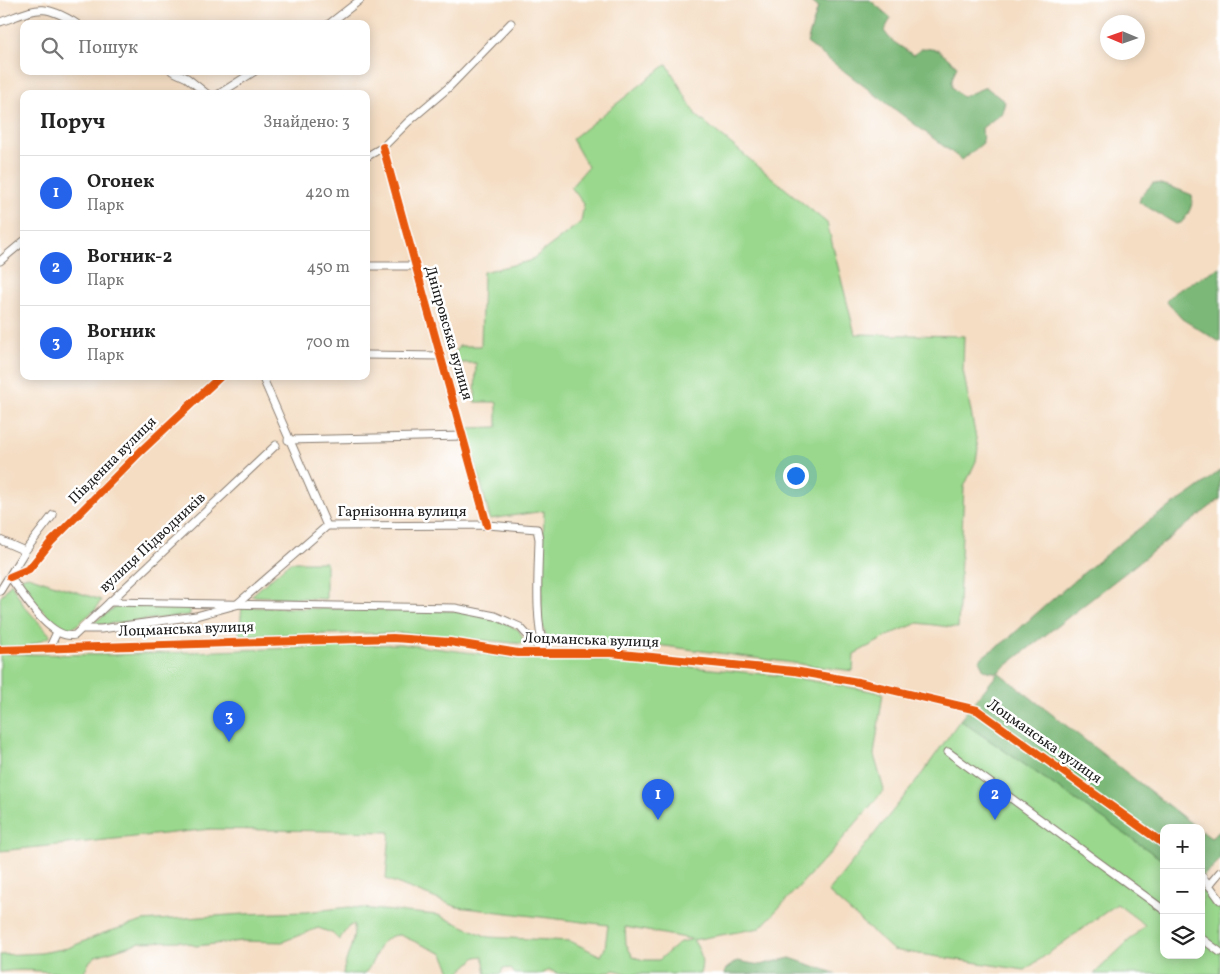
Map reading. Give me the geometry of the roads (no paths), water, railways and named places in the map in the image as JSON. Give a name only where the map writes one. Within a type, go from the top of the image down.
[{"type":"street","points":[[335,20],[360,0]]},
{"type":"street","points":[[0,22],[38,10],[51,9],[71,20]]},
{"type":"street","points":[[370,155],[383,147],[408,122],[448,88],[511,23]]},
{"type":"street","points":[[181,75],[202,90]]},
{"type":"street","points":[[225,90],[249,75]]},
{"type":"street","name":"Дніпровська вулиця","points":[[383,147],[414,266],[442,356],[486,526]]},
{"type":"street","points":[[0,261],[20,244]]},
{"type":"street","points":[[370,266],[414,266]]},
{"type":"street","points":[[370,355],[442,356]]},
{"type":"street","name":"Південна вулиця","points":[[10,577],[28,570],[51,542],[134,458],[217,380]]},
{"type":"street","points":[[264,380],[288,440],[327,526]]},
{"type":"street","points":[[288,440],[463,436]]},
{"type":"street","name":"вулиця Підводників","points":[[84,628],[276,445]]},
{"type":"street","points":[[0,591],[25,551],[53,515]]},
{"type":"street","name":"Гарнізонна вулиця","points":[[236,605],[327,526],[486,526],[537,529],[539,539],[536,604],[538,628],[544,653]]},
{"type":"street","points":[[0,540],[25,551]]},
{"type":"street","points":[[10,577],[36,611],[57,632],[69,636],[84,628],[101,629],[196,616],[236,605]]},
{"type":"street","points":[[110,602],[456,608],[495,616],[520,628],[544,653]]},
{"type":"street","points":[[49,648],[57,632]]},
{"type":"street","name":"Лоцманська вулиця","points":[[0,650],[393,638],[450,642],[518,653],[611,653],[794,671],[858,682],[977,710],[1160,841]]},
{"type":"street","points":[[948,752],[1160,907]]},
{"type":"street","points":[[1209,885],[1220,872]]},
{"type":"street","points":[[1205,880],[1220,900]]},
{"type":"street","points":[[1205,941],[1220,952]]},
{"type":"place","name":"Вогник","points":[[229,742]]},
{"type":"place","name":"Огонек","points":[[658,820]]},
{"type":"place","name":"Вогник-2","points":[[995,820]]}]
